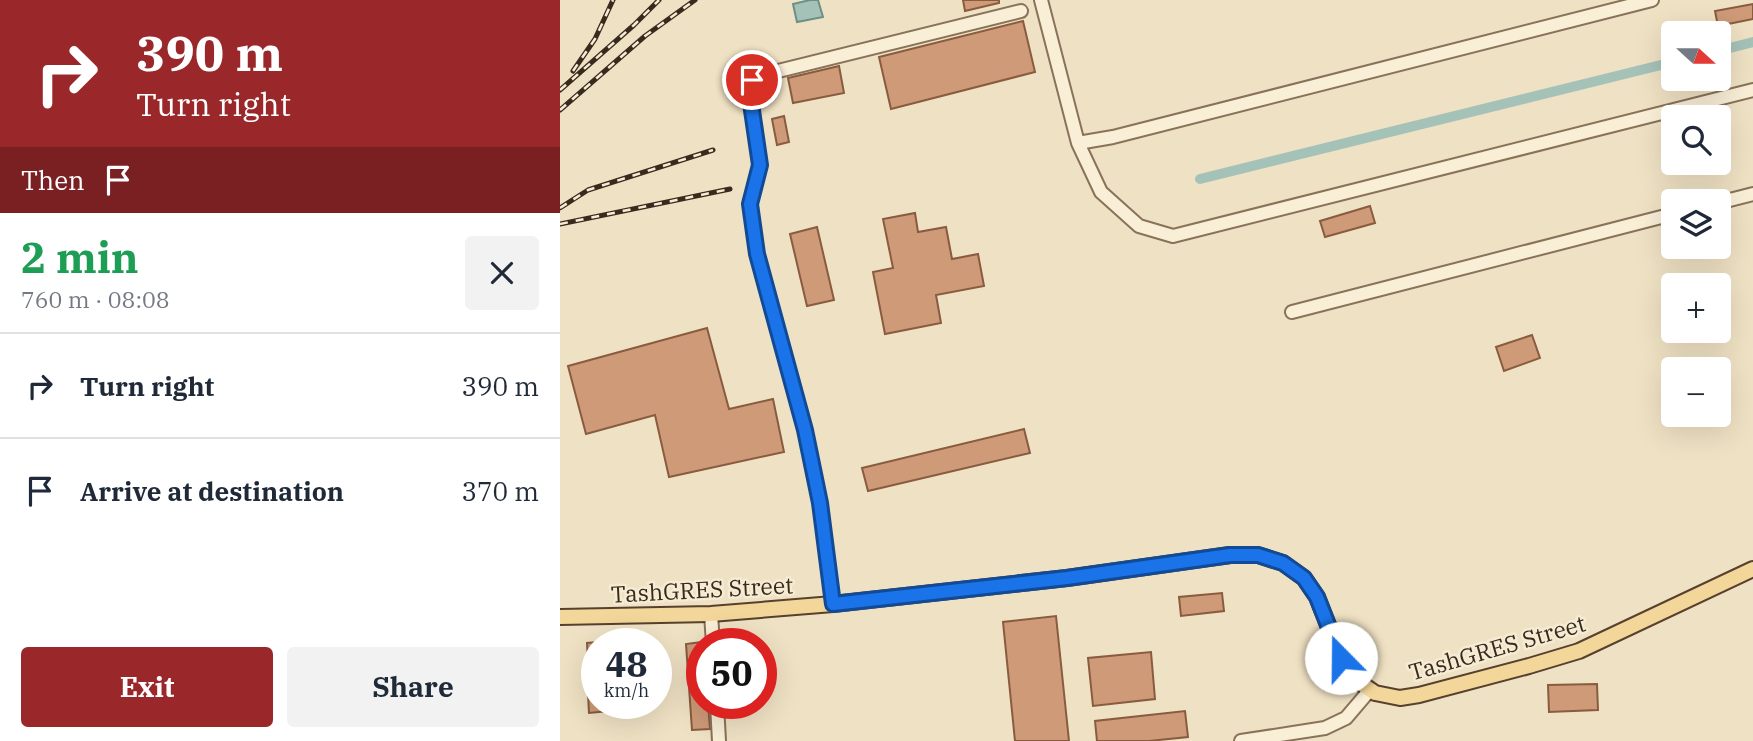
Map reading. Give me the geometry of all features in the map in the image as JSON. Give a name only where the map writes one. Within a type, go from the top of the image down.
[{"type":"main road","name":"TashGRES Street","points":[[560,618],[711,614],[833,604],[1067,578],[1230,555],[1258,555],[1283,563],[1304,578],[1317,597],[1345,667],[1369,691],[1393,698],[1419,695],[1578,651],[1753,569]]},
{"type":"street","points":[[1041,0],[1078,143],[1101,192],[1139,226],[1173,236],[1753,90]]},
{"type":"street","points":[[1078,143],[1126,134],[1652,0]]},
{"type":"street","points":[[833,604],[820,503],[805,430],[757,254],[750,204],[760,165],[749,90],[752,80],[758,76],[1021,11]]},
{"type":"street","points":[[1731,200],[1753,194]]},
{"type":"street","points":[[1292,312],[1661,217]]},
{"type":"street","points":[[711,614],[712,628]]},
{"type":"street","points":[[1241,741],[1325,728],[1346,718],[1369,691]]},
{"type":"street","points":[[718,719],[719,741]]},
{"type":"water","points":[[818,0],[823,17],[797,22],[793,4]]},
{"type":"building","points":[[963,0],[999,0],[999,3],[965,11]]},
{"type":"building","points":[[1753,4],[1753,19],[1731,23],[1731,21],[1717,21],[1715,11]]},
{"type":"building","points":[[1023,21],[1035,72],[891,109],[879,57]]},
{"type":"building","points":[[839,66],[844,93],[793,103],[788,78]]},
{"type":"building","points":[[784,116],[789,142],[777,145],[772,119]]},
{"type":"building","points":[[1370,206],[1375,223],[1325,237],[1320,221]]},
{"type":"building","points":[[915,213],[918,232],[946,227],[952,259],[978,254],[984,286],[936,295],[941,323],[885,334],[873,272],[893,268],[883,219]]},
{"type":"building","points":[[817,227],[834,300],[807,306],[790,234]]},
{"type":"building","points":[[707,328],[729,409],[773,399],[784,452],[669,477],[655,415],[586,434],[568,366]]},
{"type":"building","points":[[1532,335],[1540,358],[1504,371],[1496,347]]},
{"type":"building","points":[[1024,429],[1030,453],[868,491],[862,468]]},
{"type":"building","points":[[1222,593],[1224,611],[1181,616],[1179,597]]},
{"type":"building","points":[[1056,616],[1069,741],[1015,741],[1003,622]]},
{"type":"building","points":[[1151,652],[1155,699],[1093,706],[1088,658]]},
{"type":"building","points":[[1597,684],[1598,710],[1549,712],[1548,685]]},
{"type":"building","points":[[1185,711],[1188,737],[1149,741],[1097,741],[1095,721]]},
{"type":"building","points":[[691,719],[709,719],[710,729],[692,730]]},
{"type":"waterway","points":[[1731,48],[1753,42]]},
{"type":"waterway","points":[[1200,179],[1661,65]]},
{"type":"railway","points":[[573,71],[595,39],[613,0]]},
{"type":"railway","points":[[560,90],[659,0]]},
{"type":"railway","points":[[560,110],[645,36],[695,0]]},
{"type":"railway","points":[[560,208],[588,190],[713,150]]},
{"type":"railway","points":[[560,224],[730,189]]},
{"type":"route","points":[[752,80],[749,90],[760,165],[750,204],[757,254],[805,430],[820,503],[833,604],[1067,578],[1230,555],[1258,555],[1283,563],[1304,578],[1317,597],[1341,658]]}]
